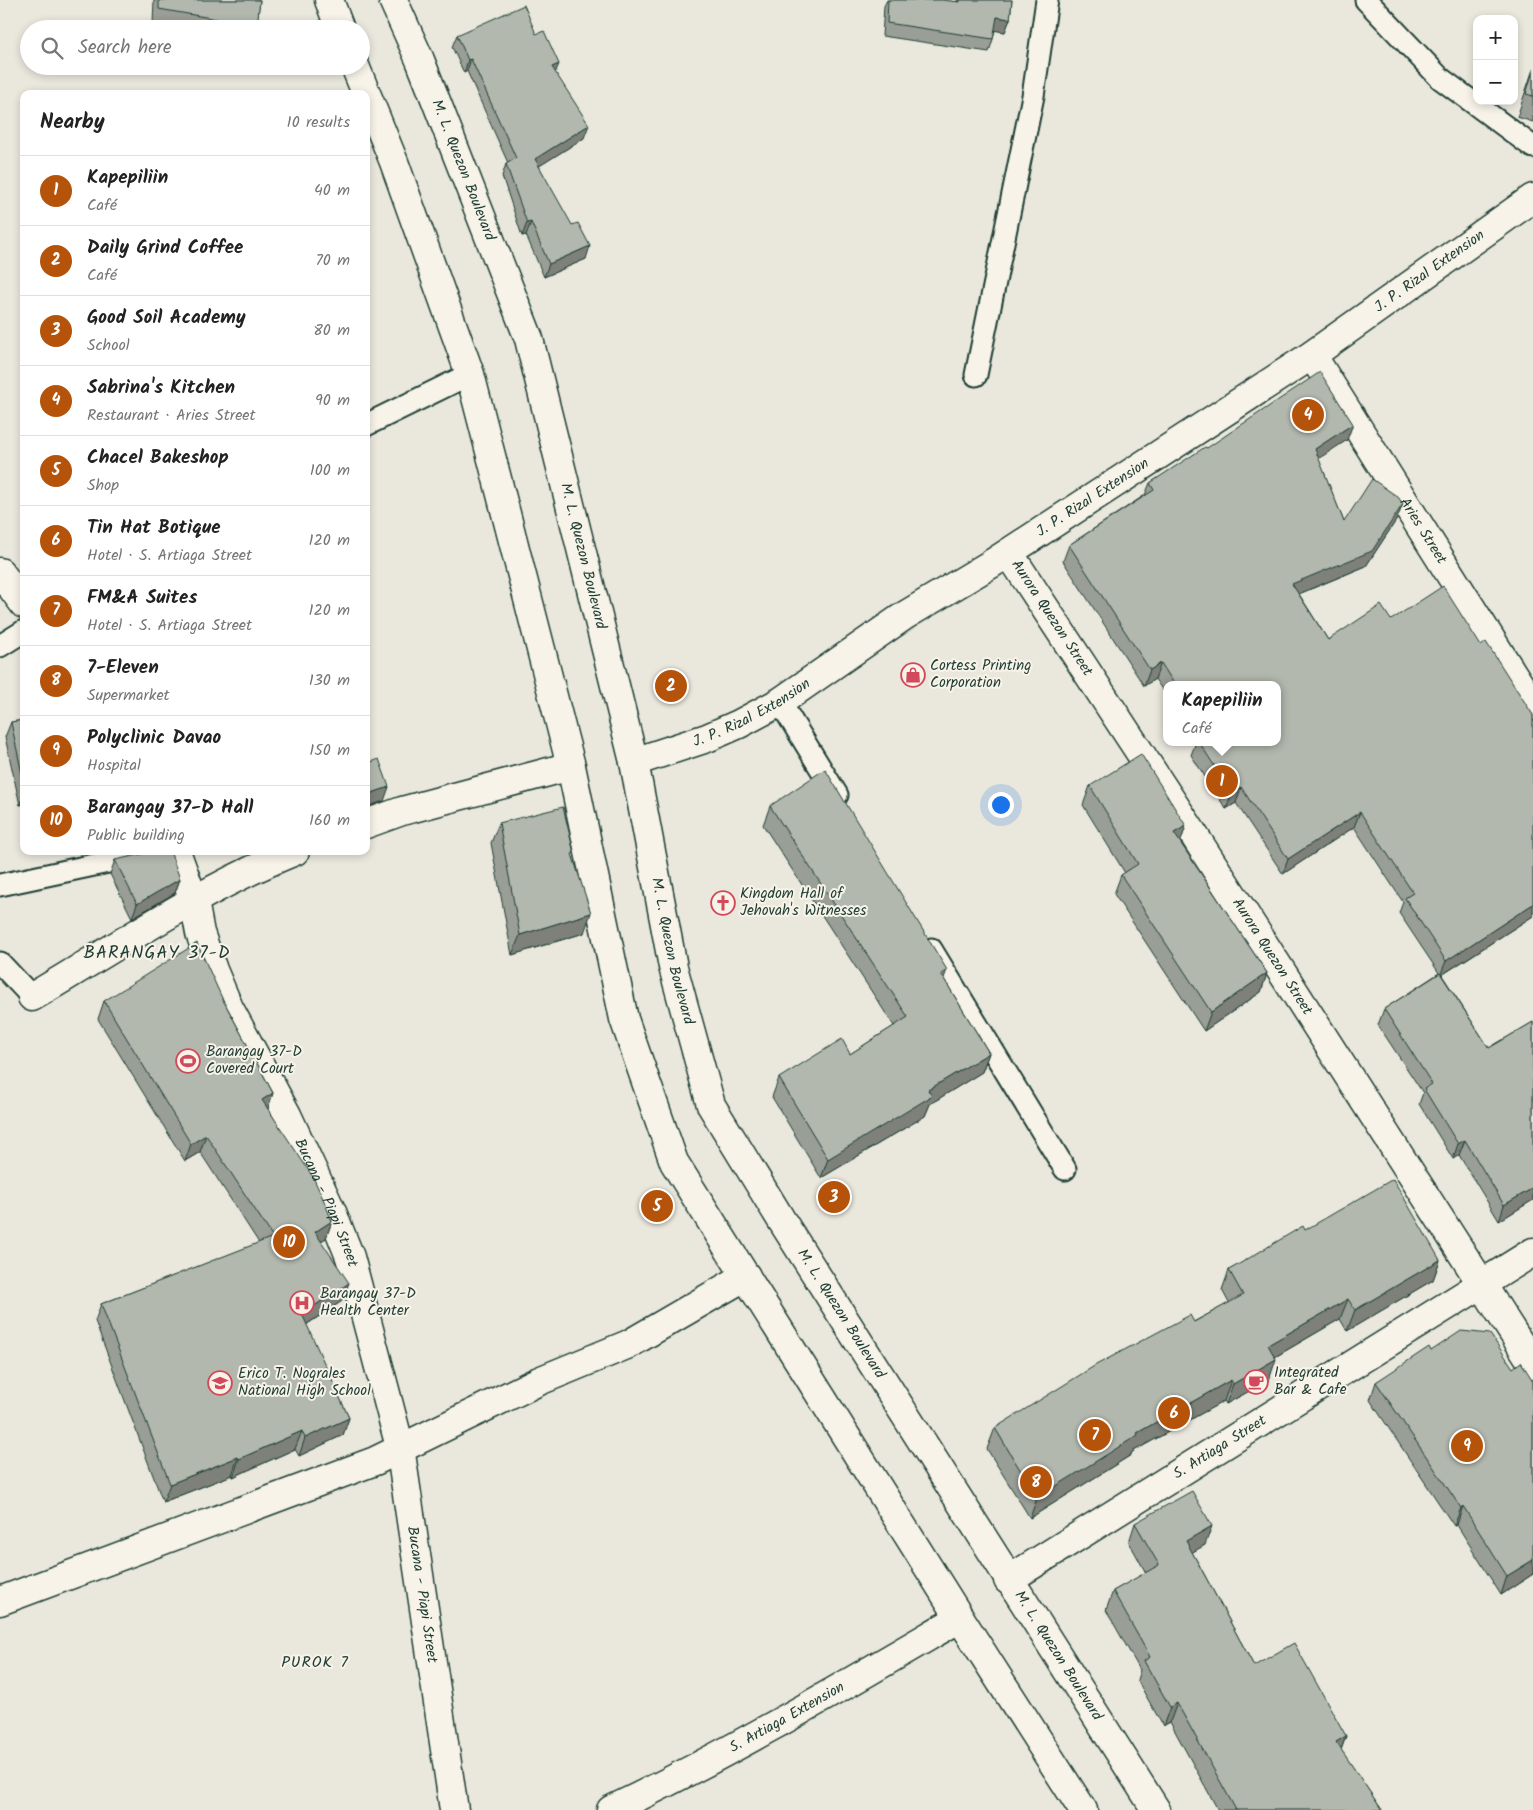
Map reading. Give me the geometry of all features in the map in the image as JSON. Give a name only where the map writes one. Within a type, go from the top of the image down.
[{"type":"street","points":[[328,0],[336,20]]},
{"type":"street","name":"M. L. Quezon Boulevard","points":[[393,0],[420,60],[529,339],[634,762],[673,966],[711,1105],[1008,1580],[1156,1810]]},
{"type":"street","points":[[359,75],[365,90]]},
{"type":"street","points":[[370,103],[394,162],[470,374],[571,766],[624,1019],[674,1162],[960,1618],[1083,1810]]},
{"type":"street","name":"J. P. Rizal Extension","points":[[634,762],[707,738],[739,724],[780,702],[904,616],[1009,553],[1312,355],[1533,198]]},
{"type":"street","name":"Aries Street","points":[[1312,355],[1533,706]]},
{"type":"street","name":"Aurora Quezon Street","points":[[1009,553],[1196,838],[1533,1364]]},
{"type":"street","points":[[0,572],[20,599]]},
{"type":"street","points":[[370,823],[402,811],[571,766]]},
{"type":"street","name":"Bucana - Piapi Street","points":[[177,855],[194,901],[200,933],[229,1008],[287,1115],[332,1212],[350,1257],[400,1447],[454,1810]]},
{"type":"street","points":[[32,997],[194,901],[285,855]]},
{"type":"street","name":"S. Artiaga Street","points":[[1008,1580],[1533,1252]]},
{"type":"street","points":[[0,1601],[375,1461],[400,1447],[539,1381],[629,1344],[746,1276]]},
{"type":"street","name":"S. Artiaga Extension","points":[[611,1810],[684,1776],[960,1618]]},
{"type":"lane","points":[[976,375],[1033,96],[1047,0]]},
{"type":"lane","points":[[1366,0],[1440,78],[1533,147]]},
{"type":"lane","points":[[370,423],[470,374]]},
{"type":"lane","points":[[0,646],[20,634]]},
{"type":"lane","points":[[780,702],[848,812]]},
{"type":"lane","points":[[0,885],[141,855]]},
{"type":"lane","points":[[920,931],[1065,1169]]},
{"type":"lane","points":[[0,963],[32,997]]},
{"type":"building","points":[[159,0],[260,0],[258,20],[222,20],[159,9]]},
{"type":"building","points":[[888,0],[960,2],[960,0],[1012,0],[1010,19],[997,17],[993,39],[887,23]]},
{"type":"building","points":[[524,5],[536,34],[544,31],[559,64],[552,67],[589,125],[535,159],[572,225],[578,223],[590,246],[549,264],[531,222],[527,223],[506,164],[516,158],[471,59],[468,60],[457,35]]},
{"type":"building","points":[[1533,71],[1533,96],[1526,94]]},
{"type":"building","points":[[1320,372],[1353,424],[1315,449],[1344,522],[1372,479],[1398,497],[1403,504],[1372,551],[1292,584],[1328,640],[1381,605],[1391,620],[1443,586],[1481,646],[1486,642],[1533,715],[1533,904],[1446,961],[1405,898],[1413,893],[1360,812],[1288,859],[1241,787],[1232,793],[1202,746],[1281,746],[1281,681],[1172,681],[1161,663],[1150,670],[1069,545],[1154,490],[1150,483],[1205,447],[1207,448]]},
{"type":"building","points":[[20,721],[20,764],[11,722]]},
{"type":"building","points":[[1141,754],[1186,826],[1174,833],[1267,973],[1211,1012],[1121,875],[1138,864],[1090,786]]},
{"type":"building","points":[[379,759],[389,787],[370,794],[370,762]]},
{"type":"building","points":[[825,769],[947,970],[941,974],[989,1053],[928,1090],[932,1096],[828,1159],[779,1078],[842,1039],[850,1054],[908,1017],[770,806]]},
{"type":"building","points":[[563,807],[574,853],[572,854],[591,913],[520,935],[499,823]]},
{"type":"building","points":[[138,855],[171,855],[180,879],[137,904],[115,860]]},
{"type":"building","points":[[197,943],[222,998],[273,1093],[262,1100],[313,1177],[332,1221],[315,1232],[349,1283],[302,1314],[349,1418],[305,1438],[302,1431],[239,1459],[238,1457],[170,1484],[101,1304],[273,1237],[206,1135],[191,1144],[104,1001]]},
{"type":"building","points":[[1440,973],[1489,1048],[1533,1022],[1533,1188],[1504,1205],[1465,1140],[1458,1144],[1424,1089],[1432,1084],[1384,1009]]},
{"type":"building","points":[[1393,1179],[1440,1260],[1355,1310],[1348,1299],[1268,1345],[1276,1359],[1233,1384],[1231,1380],[1137,1433],[1138,1435],[1037,1498],[995,1428],[1096,1365],[1190,1315],[1194,1322],[1243,1295],[1229,1270],[1303,1226],[1305,1230]]},
{"type":"building","points":[[1461,1331],[1490,1334],[1513,1368],[1521,1362],[1533,1381],[1533,1560],[1507,1576],[1463,1506],[1461,1508],[1376,1382],[1429,1347],[1431,1351]]},
{"type":"building","points":[[1192,1491],[1212,1526],[1186,1541],[1254,1666],[1294,1643],[1346,1736],[1336,1742],[1382,1810],[1236,1810],[1177,1703],[1170,1707],[1144,1661],[1150,1657],[1113,1591],[1159,1565],[1135,1523]]},
{"type":"place","name":"Sabrina's Kitchen","points":[[1308,415]]},
{"type":"place","name":"Cortess Printing Corporation","points":[[913,675]]},
{"type":"place","name":"Daily Grind Coffee","points":[[671,686]]},
{"type":"place","name":"Kapepiliin","points":[[1222,781]]},
{"type":"place","name":"Kingdom Hall of Jehovah's Witnesses","points":[[723,903]]},
{"type":"place","name":"Barangay 37-D Covered Court","points":[[188,1061]]},
{"type":"place","name":"Good Soil Academy","points":[[834,1197]]},
{"type":"place","name":"Chacel Bakeshop","points":[[657,1206]]},
{"type":"place","name":"Barangay 37-D Hall","points":[[289,1242]]},
{"type":"place","name":"Barangay 37-D Health Center","points":[[302,1303]]},
{"type":"place","name":"Integrated Bar & Cafe","points":[[1256,1382]]},
{"type":"place","name":"Erico T. Nograles National High School","points":[[220,1383]]},
{"type":"place","name":"Tin Hat Botique","points":[[1174,1413]]},
{"type":"place","name":"FM&A Suites","points":[[1095,1435]]},
{"type":"place","name":"Polyclinic Davao","points":[[1467,1446]]},
{"type":"place","name":"7-Eleven","points":[[1036,1482]]},
{"type":"district","name":"BARANGAY 37-D","points":[[157,953]]},
{"type":"district","name":"PUROK 7","points":[[315,1662]]}]
